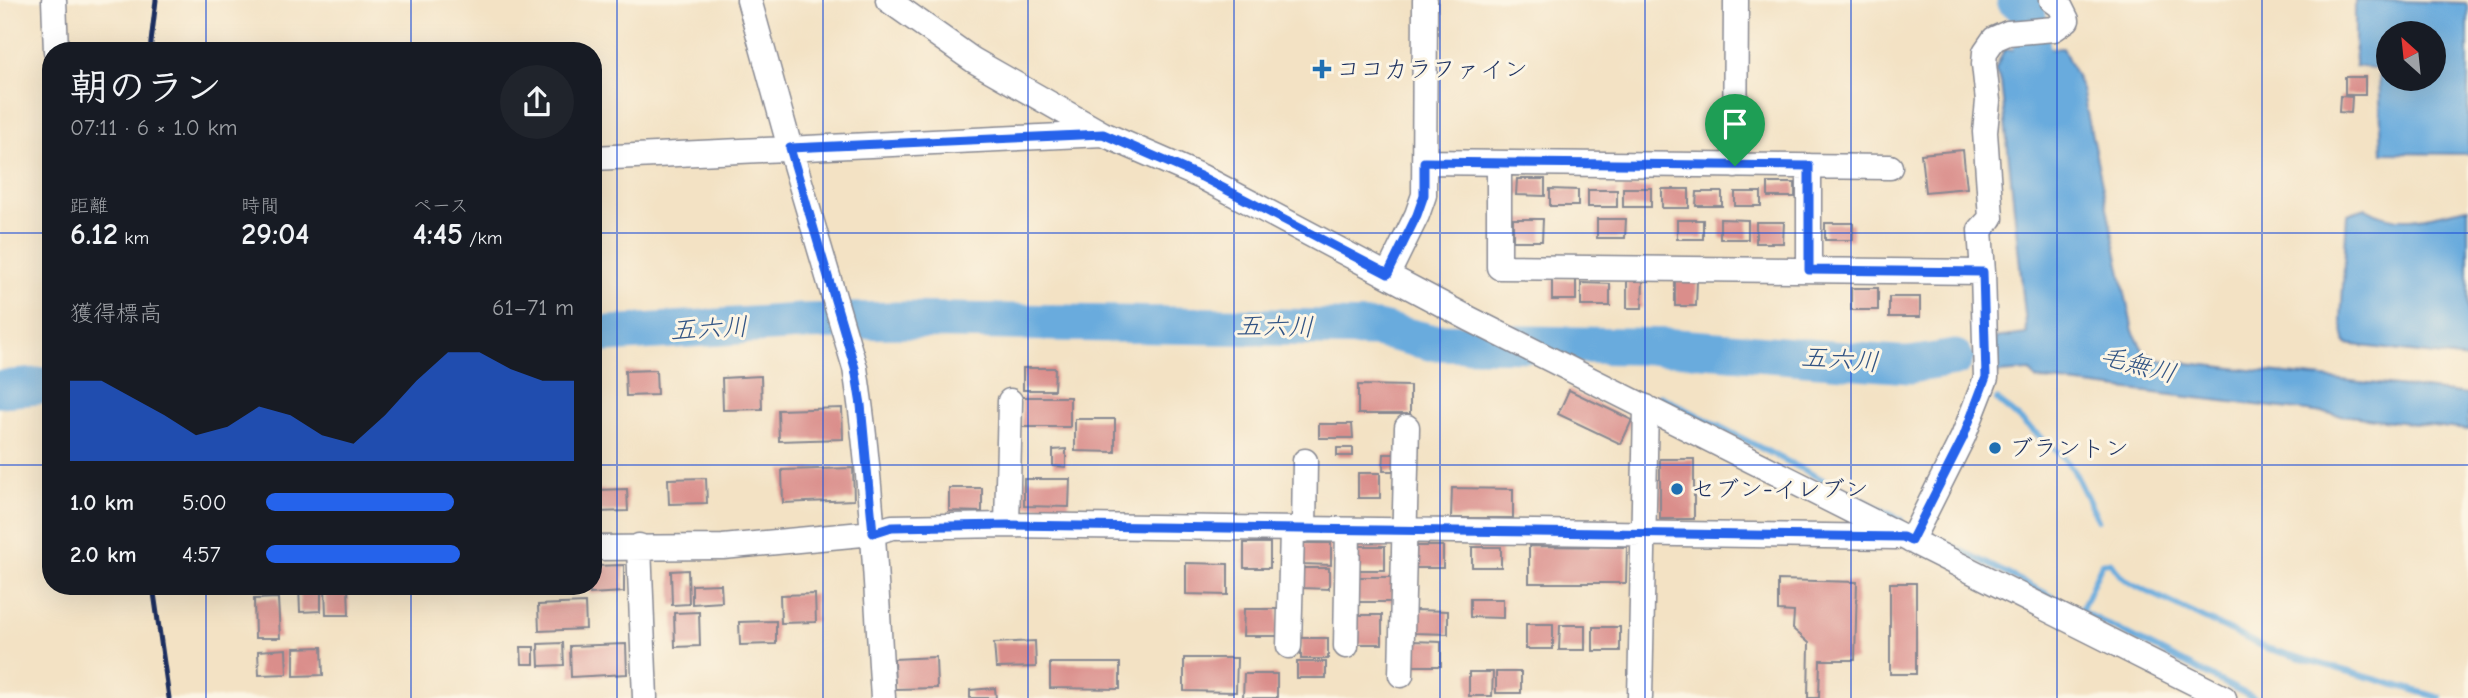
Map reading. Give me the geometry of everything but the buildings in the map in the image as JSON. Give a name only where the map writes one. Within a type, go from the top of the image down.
[{"type":"street","points":[[54,0],[56,42]]},
{"type":"street","points":[[749,0],[855,368],[873,533],[883,698]]},
{"type":"street","points":[[888,0],[973,60],[1103,134],[1202,177],[1470,318],[2224,698]]},
{"type":"street","points":[[1388,274],[1424,195],[1425,0]]},
{"type":"street","points":[[1735,166],[1736,0]]},
{"type":"street","points":[[1907,539],[1963,438],[1986,377],[1980,230],[1991,218],[1985,132],[1985,52],[1994,39],[2008,33],[2054,29],[2067,20],[2060,6],[2052,0]]},
{"type":"street","points":[[602,158],[1103,134]]},
{"type":"street","points":[[1424,162],[1890,167]]},
{"type":"street","points":[[1499,163],[1499,267],[1983,272]]},
{"type":"street","points":[[1809,166],[1809,270]]},
{"type":"street","points":[[1007,525],[1010,401]]},
{"type":"street","points":[[1640,698],[1646,407]]},
{"type":"street","points":[[1401,675],[1407,427]]},
{"type":"street","points":[[1289,646],[1306,461]]},
{"type":"street","points":[[602,548],[723,547],[873,533],[892,527],[1007,525],[1907,539]]},
{"type":"street","points":[[1346,646],[1348,530]]},
{"type":"street","points":[[639,546],[645,698]]},
{"type":"water","points":[[2355,0],[2466,3],[2468,154],[2382,153],[2380,91],[2446,91],[2446,21],[2376,21],[2376,69],[2355,66]]},
{"type":"water","points":[[2063,48],[2082,89],[2133,331],[2143,350],[2160,360],[2468,394],[2468,430],[2036,379],[2030,371],[1997,373],[1995,338],[2027,334],[2001,82],[1995,71],[2004,50]]},
{"type":"water","points":[[2366,208],[2392,218],[2404,219],[2429,217],[2468,208],[2468,359],[2346,344],[2341,321],[2347,214]]},
{"type":"waterway","name":"毛無川","points":[[2015,0],[2027,9],[2038,98]]},
{"type":"waterway","name":"五六川","points":[[602,334],[801,322],[900,320],[1377,329],[1430,342],[1677,347],[1910,365],[1955,358]]},
{"type":"waterway","points":[[1955,358],[1981,357]]},
{"type":"waterway","name":"五六川","points":[[0,389],[42,386]]},
{"type":"waterway","points":[[1660,396],[1901,520]]},
{"type":"waterway","points":[[1997,400],[2058,452],[2073,469],[2098,520]]},
{"type":"waterway","points":[[1934,537],[2254,698]]},
{"type":"waterway","points":[[2082,609],[2102,563],[2110,562],[2120,575],[2132,584],[2266,648],[2441,698]]},
{"type":"railway","points":[[151,42],[156,0]]},
{"type":"railway","points":[[154,595],[169,698]]},
{"type":"place","name":"ココカラファイン","points":[[1322,69]]},
{"type":"place","name":"ブラントン","points":[[1995,448]]},
{"type":"place","name":"セブン-イレブン","points":[[1677,489]]},
{"type":"route","points":[[1103,134],[1202,177],[1388,274],[1424,195],[1424,162],[1735,166],[1809,166],[1809,270],[1983,272],[1986,377],[1963,438],[1911,541],[1903,537],[1007,525],[892,527],[873,533],[855,368],[790,148],[1103,134]]}]
